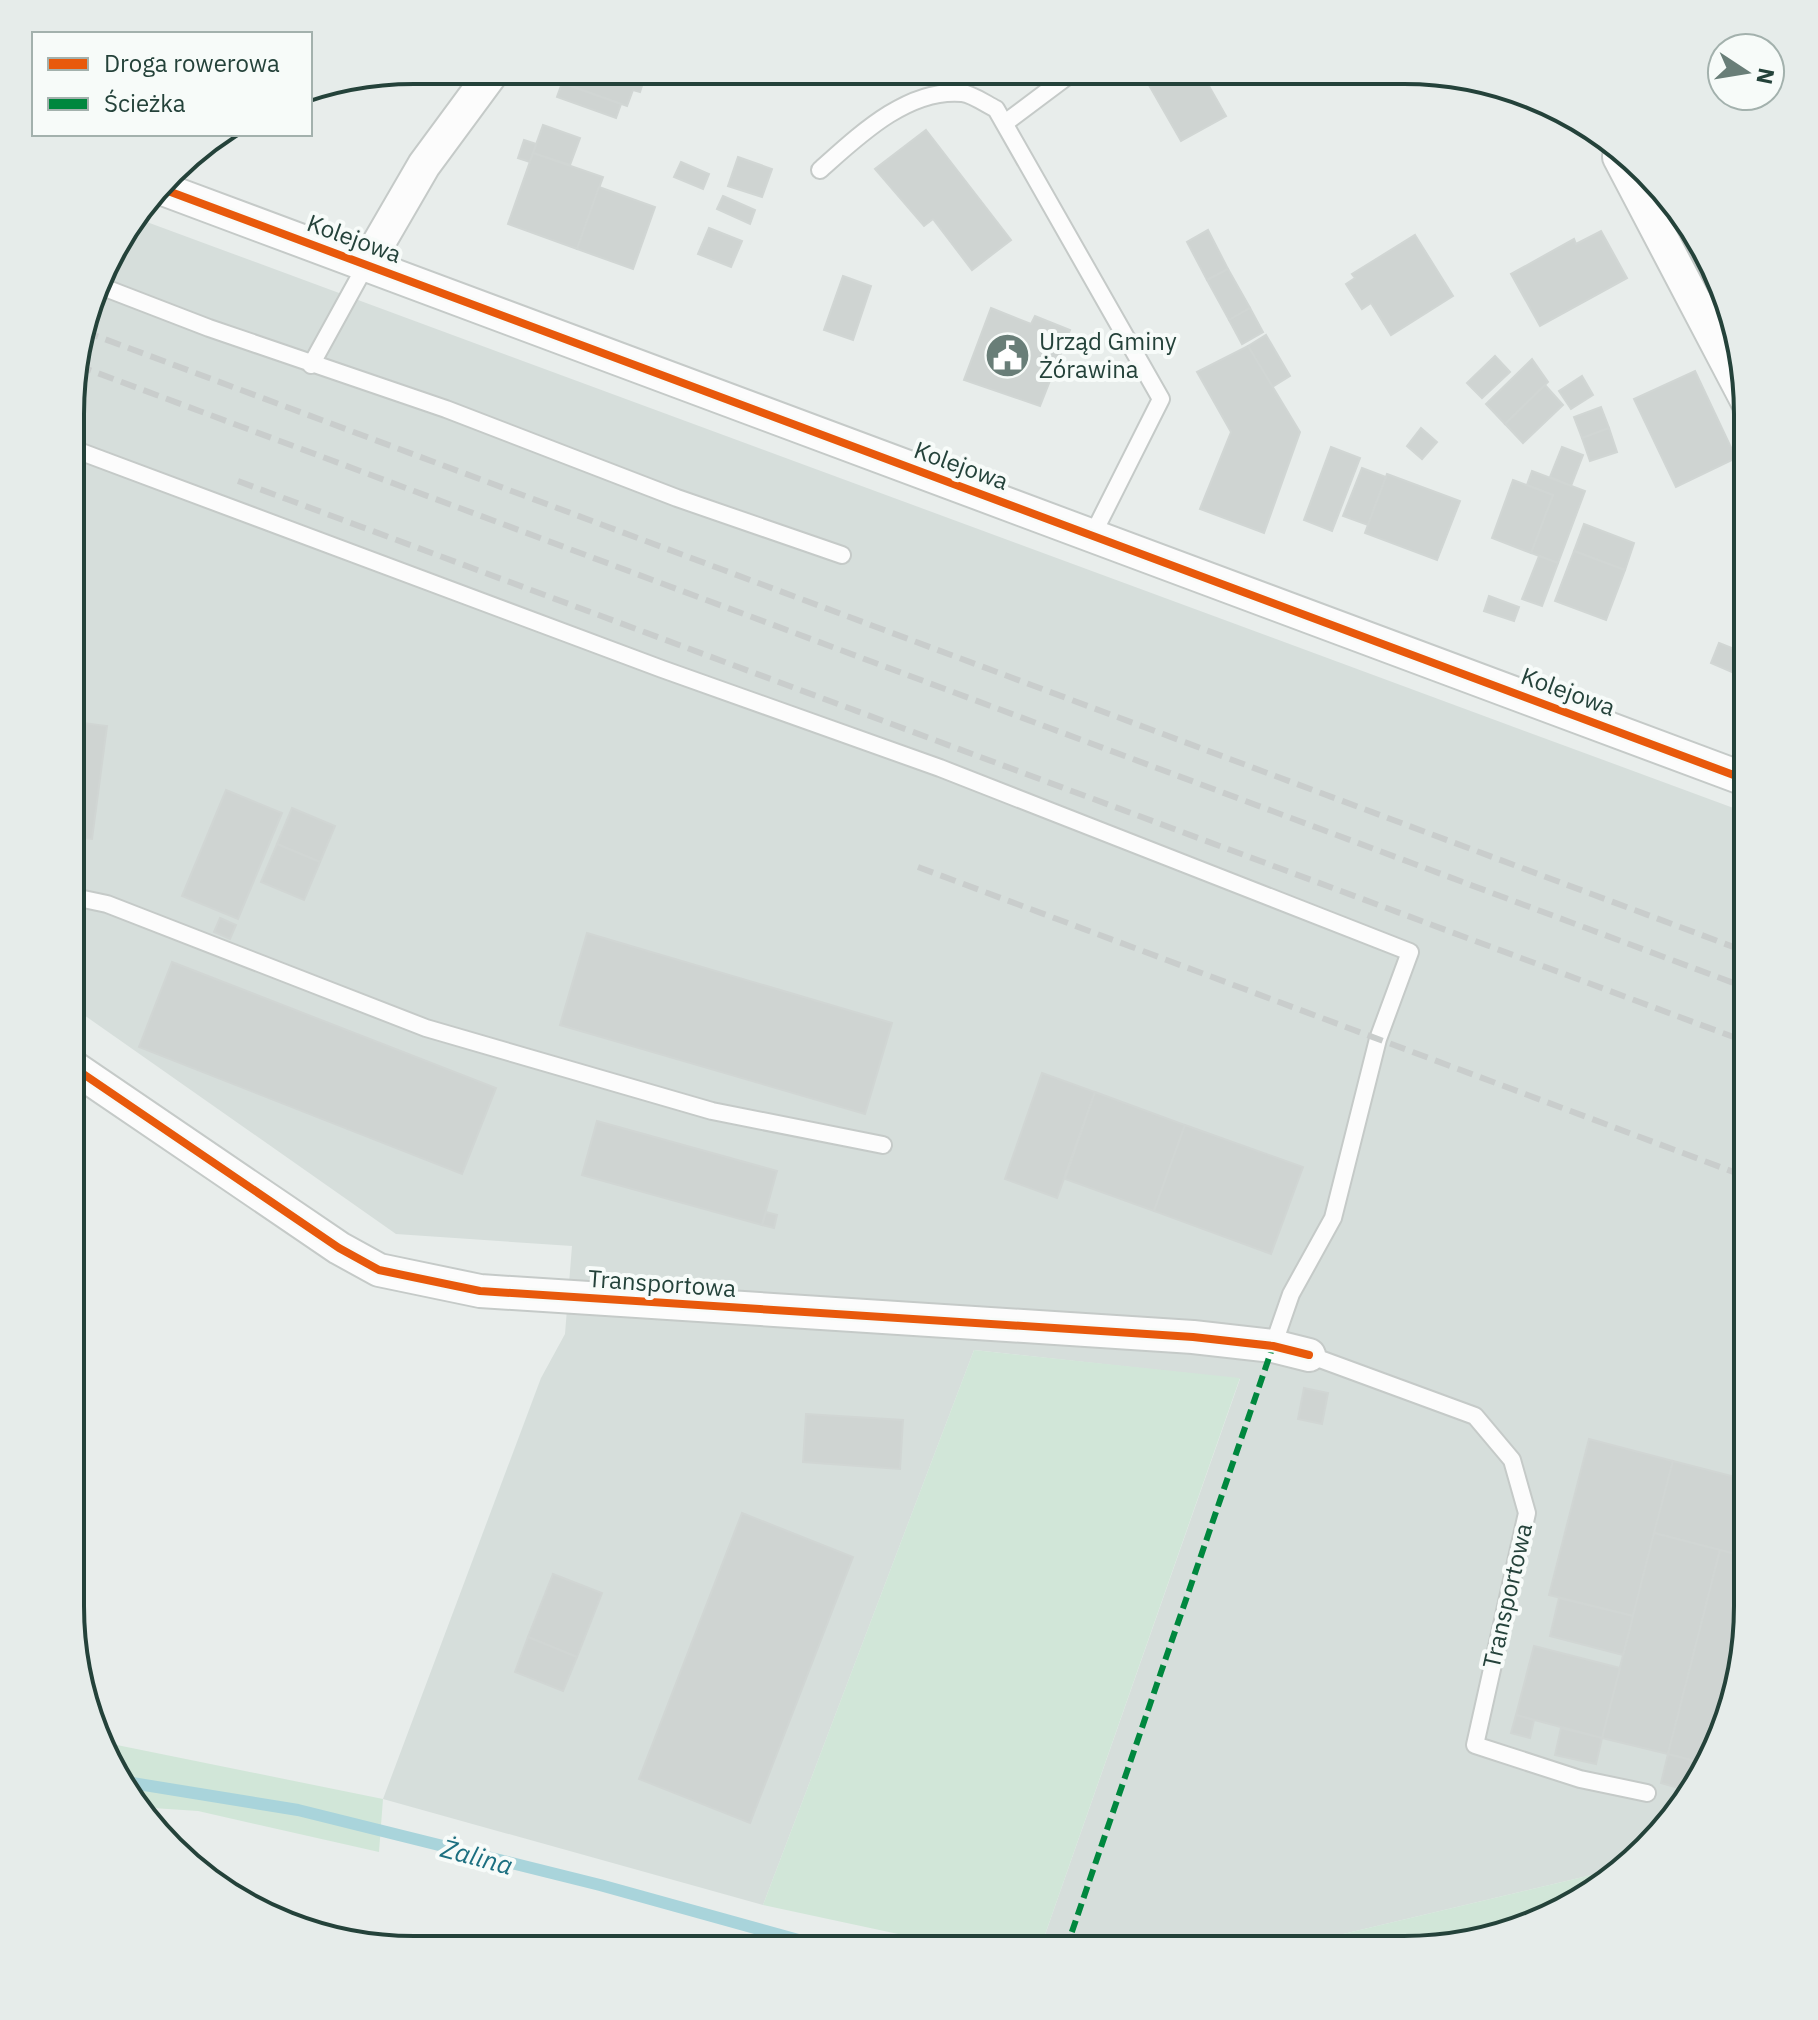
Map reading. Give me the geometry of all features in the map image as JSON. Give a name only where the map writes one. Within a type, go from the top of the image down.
[{"type":"street","points":[[366,265],[424,165],[484,84]]},
{"type":"street","points":[[1626,170],[1731,370]]},
{"type":"street","name":"Kolejowa","points":[[170,192],[1734,775]]},
{"type":"street","name":"Transportowa","points":[[84,1074],[339,1248],[379,1270],[480,1291],[906,1317],[1273,1346],[1309,1355]]},
{"type":"lane","points":[[1005,123],[1057,84]]},
{"type":"lane","points":[[820,170],[862,133],[918,99],[963,93],[996,109],[1161,399],[1092,536]]},
{"type":"lane","points":[[311,365],[366,265]]},
{"type":"lane","points":[[109,289],[311,365],[446,409],[677,498],[842,555]]},
{"type":"lane","points":[[84,453],[662,669],[940,768],[1410,952],[1378,1039],[1333,1218],[1291,1294],[1273,1346]]},
{"type":"lane","points":[[84,899],[107,904],[426,1028],[712,1111],[883,1145]]},
{"type":"lane","name":"Transportowa","points":[[1309,1355],[1475,1416],[1512,1460],[1527,1513],[1475,1745],[1580,1779],[1647,1793]]},
{"type":"shaded area","points":[[146,222],[1734,808],[1734,1606],[1728,1670],[1709,1732],[1690,1771],[1666,1807],[1622,1854],[1596,1874],[1335,1936],[1045,1936],[1240,1379],[974,1350],[763,1905],[383,1799],[541,1378],[565,1334],[572,1246],[396,1234],[84,1015],[85,392],[90,350],[109,288],[128,249]]},
{"type":"green space","points":[[974,1350],[1240,1378],[1045,1936],[907,1936],[763,1905]]},
{"type":"green space","points":[[115,1745],[383,1799],[379,1852],[198,1811],[153,1808]]},
{"type":"green space","points":[[1596,1874],[1569,1892],[1530,1911],[1468,1930],[1404,1936],[1335,1936]]},
{"type":"building","points":[[562,84],[565,84],[621,104],[616,118],[557,97]]},
{"type":"building","points":[[575,84],[643,84],[640,92],[633,90],[627,106],[574,87]]},
{"type":"building","points":[[1148,84],[1208,84],[1226,116],[1181,141]]},
{"type":"building","points":[[543,125],[580,138],[570,165],[533,153]]},
{"type":"building","points":[[926,130],[1011,240],[972,270],[933,219],[924,226],[875,169]]},
{"type":"building","points":[[524,140],[536,144],[530,162],[518,158]]},
{"type":"building","points":[[533,153],[603,177],[577,249],[508,224]]},
{"type":"building","points":[[738,157],[772,169],[762,197],[728,186]]},
{"type":"building","points":[[681,162],[709,174],[703,189],[674,177]]},
{"type":"building","points":[[599,187],[655,207],[633,269],[577,249]]},
{"type":"building","points":[[723,196],[755,210],[750,224],[717,209]]},
{"type":"building","points":[[709,228],[742,241],[731,267],[698,254]]},
{"type":"building","points":[[1208,230],[1228,269],[1207,280],[1187,242]]},
{"type":"building","points":[[1601,231],[1627,278],[1540,326],[1511,274],[1574,239],[1576,244]]},
{"type":"building","points":[[1415,235],[1453,296],[1391,335],[1371,303],[1362,309],[1346,284],[1355,278],[1352,274]]},
{"type":"building","points":[[1228,269],[1250,308],[1229,320],[1207,280]]},
{"type":"building","points":[[843,276],[871,286],[853,340],[824,330]]},
{"type":"building","points":[[991,308],[1031,324],[1035,316],[1070,330],[1040,406],[964,380]]},
{"type":"building","points":[[1250,308],[1263,332],[1242,344],[1229,320]]},
{"type":"building","points":[[1266,335],[1290,376],[1272,387],[1248,346]]},
{"type":"building","points":[[1248,346],[1300,432],[1264,533],[1200,509],[1231,432],[1197,372]]},
{"type":"building","points":[[1495,356],[1510,372],[1482,398],[1467,383]]},
{"type":"building","points":[[1532,359],[1548,382],[1505,424],[1486,404]]},
{"type":"building","points":[[1695,371],[1734,459],[1676,487],[1634,399]]},
{"type":"building","points":[[1582,376],[1593,395],[1571,409],[1559,391]]},
{"type":"building","points":[[1545,385],[1563,405],[1523,443],[1505,424]]},
{"type":"building","points":[[1601,407],[1609,428],[1582,438],[1574,417]]},
{"type":"building","points":[[1421,428],[1437,442],[1422,459],[1407,446]]},
{"type":"building","points":[[1609,428],[1617,452],[1590,461],[1582,438]]},
{"type":"building","points":[[1331,447],[1360,458],[1332,531],[1304,520]]},
{"type":"building","points":[[1562,447],[1583,455],[1571,486],[1550,477]]},
{"type":"building","points":[[1362,468],[1386,477],[1368,525],[1343,516]]},
{"type":"building","points":[[1532,471],[1585,491],[1558,563],[1531,553],[1553,495],[1527,485]]},
{"type":"building","points":[[1387,474],[1460,501],[1437,560],[1365,533]]},
{"type":"building","points":[[1513,480],[1553,495],[1531,553],[1492,538]]},
{"type":"building","points":[[1584,524],[1634,543],[1625,570],[1574,551]]},
{"type":"building","points":[[1574,551],[1625,570],[1606,620],[1555,601]]},
{"type":"building","points":[[1539,556],[1558,563],[1542,606],[1522,599]]},
{"type":"building","points":[[1489,596],[1519,607],[1514,621],[1484,611]]},
{"type":"building","points":[[1719,643],[1734,649],[1734,673],[1711,663]]},
{"type":"building","points":[[84,723],[107,726],[92,839],[84,838]]},
{"type":"building","points":[[226,790],[282,813],[238,919],[182,896]]},
{"type":"building","points":[[292,808],[335,826],[320,862],[277,844]]},
{"type":"building","points":[[277,844],[320,862],[304,900],[261,882]]},
{"type":"building","points":[[220,918],[236,925],[230,939],[214,932]]},
{"type":"building","points":[[587,933],[892,1023],[865,1114],[560,1025]]},
{"type":"building","points":[[172,962],[496,1088],[462,1174],[139,1047]]},
{"type":"building","points":[[1042,1073],[1095,1092],[1057,1198],[1005,1179]]},
{"type":"building","points":[[1095,1092],[1185,1125],[1154,1211],[1065,1179]]},
{"type":"building","points":[[597,1121],[777,1171],[762,1225],[582,1175]]},
{"type":"building","points":[[1185,1125],[1303,1167],[1271,1254],[1154,1211]]},
{"type":"building","points":[[766,1212],[777,1215],[774,1228],[762,1225]]},
{"type":"building","points":[[1304,1388],[1328,1393],[1322,1424],[1298,1419]]},
{"type":"building","points":[[806,1414],[903,1420],[900,1469],[803,1462]]},
{"type":"building","points":[[1589,1439],[1673,1461],[1633,1616],[1549,1595]]},
{"type":"building","points":[[1673,1461],[1734,1477],[1734,1554],[1654,1533]]},
{"type":"building","points":[[742,1513],[853,1557],[750,1823],[639,1779]]},
{"type":"building","points":[[1654,1533],[1720,1550],[1668,1754],[1602,1738]]},
{"type":"building","points":[[1720,1550],[1734,1554],[1733,1628],[1723,1691],[1695,1761],[1668,1754]]},
{"type":"building","points":[[553,1574],[602,1593],[577,1657],[528,1637]]},
{"type":"building","points":[[1559,1598],[1633,1616],[1623,1655],[1550,1636]]},
{"type":"building","points":[[528,1637],[577,1657],[563,1691],[515,1672]]},
{"type":"building","points":[[1534,1646],[1620,1668],[1602,1738],[1516,1715]]},
{"type":"building","points":[[1516,1715],[1534,1720],[1530,1738],[1511,1733]]},
{"type":"building","points":[[1561,1728],[1602,1738],[1596,1764],[1555,1755]]},
{"type":"building","points":[[1668,1754],[1695,1761],[1679,1788],[1661,1783]]},
{"type":"waterway","name":"Żalina","points":[[136,1784],[298,1810],[600,1885],[784,1936]]},
{"type":"railway","points":[[94,335],[1734,947]]},
{"type":"railway","points":[[87,369],[1734,983]]},
{"type":"railway","points":[[238,481],[1734,1037]]},
{"type":"railway","points":[[918,867],[1734,1172]]},
{"type":"marked path","points":[[1070,1936],[1273,1346]]},
{"type":"cycle path","points":[[170,192],[1734,775]]},
{"type":"cycle path","points":[[84,1074],[339,1248],[379,1270],[480,1291],[1193,1337],[1273,1346],[1309,1355]]},
{"type":"place","name":"Urząd Gminy Żórawina","points":[[1008,356]]}]
